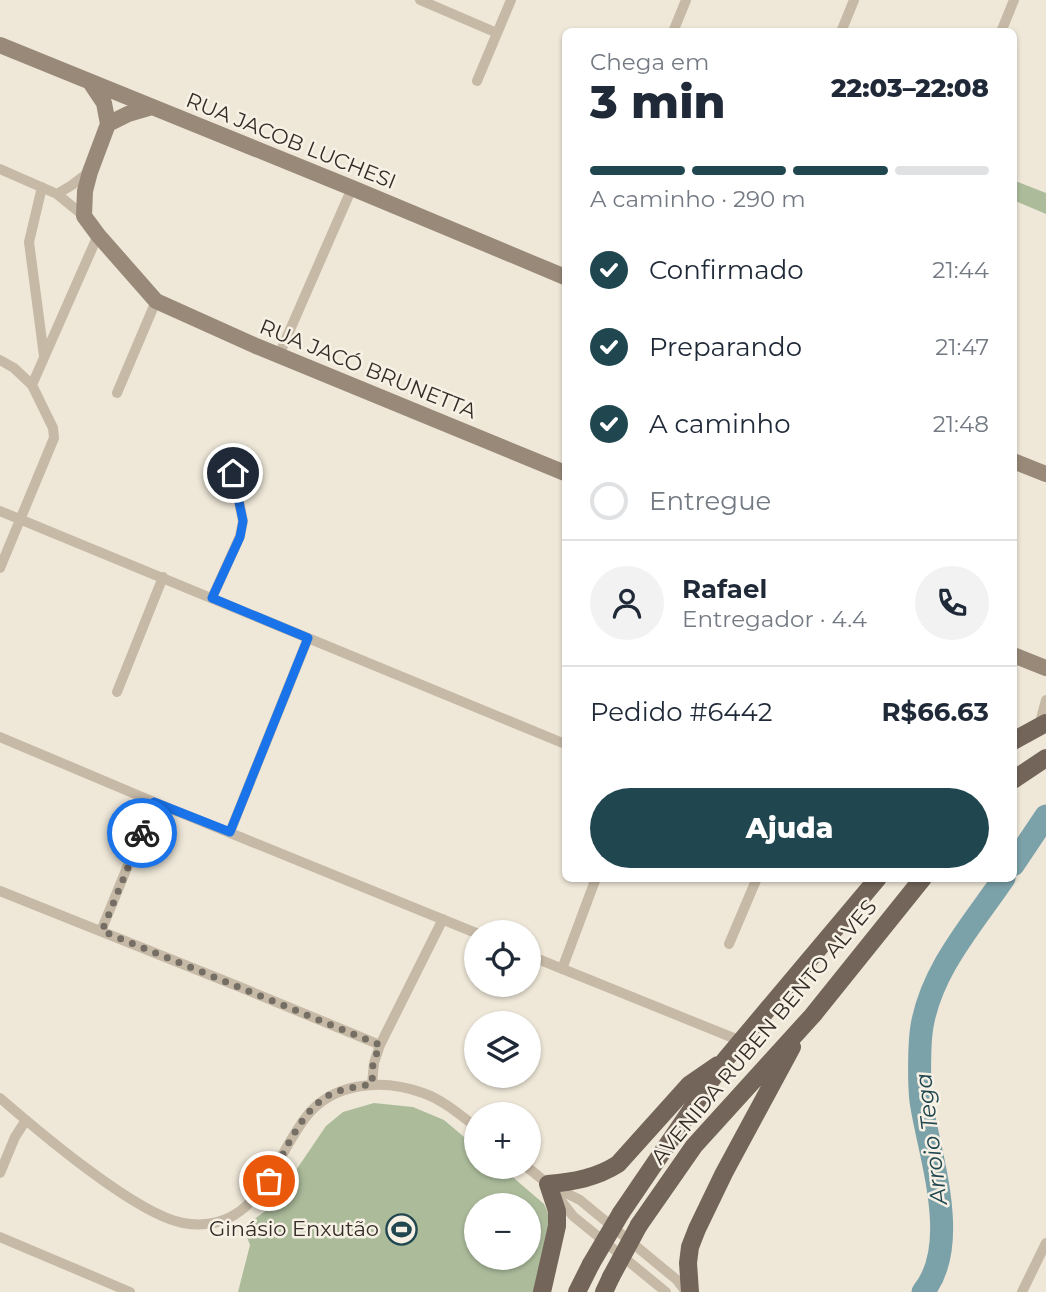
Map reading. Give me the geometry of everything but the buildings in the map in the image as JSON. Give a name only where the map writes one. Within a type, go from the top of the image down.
[{"type":"main road","points":[[1017,739],[1043,724]]},
{"type":"main road","points":[[1017,777],[1046,758]]},
{"type":"main road","name":"AVENIDA RUBEN BENTO ALVES","points":[[578,1292],[621,1213],[725,1060],[875,882]]},
{"type":"main road","name":"AVENIDA RUBEN BENTO ALVES","points":[[607,1285],[639,1225],[668,1181],[717,1118],[813,1015],[920,882]]},
{"type":"main road","points":[[688,1292],[690,1247],[697,1229],[795,1041],[813,1015]]},
{"type":"main road","points":[[542,1292],[557,1226],[557,1210],[548,1184],[591,1177],[618,1164],[689,1085],[725,1060]]},
{"type":"street","points":[[420,0],[496,33]]},
{"type":"street","points":[[477,81],[511,0]]},
{"type":"street","points":[[675,28],[686,0]]},
{"type":"street","points":[[843,28],[854,0]]},
{"type":"street","points":[[1003,28],[1014,0]]},
{"type":"street","name":"RUA JACOB LUCHESI","points":[[0,45],[562,276]]},
{"type":"street","points":[[84,216],[85,191],[108,124],[104,103],[90,82]]},
{"type":"street","points":[[108,124],[128,114],[152,107]]},
{"type":"street","points":[[0,169],[57,194],[84,216],[156,301],[117,393]]},
{"type":"street","points":[[57,194],[90,172]]},
{"type":"street","points":[[41,187],[29,242],[44,356]]},
{"type":"street","points":[[279,355],[352,188]]},
{"type":"street","points":[[32,385],[98,234]]},
{"type":"street","name":"RUA JACÓ BRUNETTA","points":[[156,301],[562,472]]},
{"type":"street","points":[[0,360],[32,385],[53,428],[54,438],[0,568]]},
{"type":"street","points":[[1017,463],[1046,474]]},
{"type":"street","points":[[212,598],[240,537],[243,521],[233,473]]},
{"type":"street","points":[[0,511],[562,743]]},
{"type":"street","points":[[117,692],[163,577]]},
{"type":"street","points":[[230,832],[308,638]]},
{"type":"street","points":[[1017,657],[1046,668]]},
{"type":"street","points":[[1043,724],[1046,700]]},
{"type":"street","points":[[0,737],[464,928]]},
{"type":"street","points":[[102,931],[154,802]]},
{"type":"street","points":[[562,969],[595,882]]},
{"type":"street","points":[[729,944],[755,882]]},
{"type":"street","points":[[0,891],[380,1045]]},
{"type":"street","points":[[372,1084],[373,1063],[380,1045],[443,919]]},
{"type":"street","points":[[541,960],[741,1041]]},
{"type":"street","points":[[0,1098],[108,1183],[139,1203],[165,1218],[201,1224],[232,1216],[252,1202],[269,1181],[305,1118],[325,1098],[347,1089],[372,1084],[400,1086],[424,1093],[464,1118]]},
{"type":"street","points":[[0,1173],[15,1137],[26,1120]]},
{"type":"street","points":[[541,1178],[580,1200],[688,1292]]},
{"type":"street","points":[[548,1184],[573,1216],[666,1292]]},
{"type":"street","points":[[0,1237],[130,1292]]},
{"type":"street","points":[[1022,1292],[1046,1243]]},
{"type":"green space","points":[[1017,182],[1046,193],[1046,214],[1017,202]]},
{"type":"green space","points":[[374,1103],[413,1107],[444,1120],[464,1137],[464,1179],[515,1179],[531,1193],[464,1193],[464,1270],[541,1270],[541,1201],[552,1222],[537,1292],[238,1292],[250,1245],[243,1227],[271,1207],[326,1126],[343,1112]]},
{"type":"waterway","name":"Arroio Tega","points":[[1017,859],[1046,816]]},
{"type":"waterway","name":"Arroio Tega","points":[[923,1292],[934,1272],[940,1250],[942,1225],[940,1199],[921,1101],[922,1026],[927,1005],[944,967],[1001,882]]},
{"type":"way so far","points":[[142,833],[102,931],[380,1045],[373,1063],[372,1084],[347,1089],[325,1098],[315,1107],[305,1118],[269,1181]]},
{"type":"place","name":"Ginásio Enxutão","points":[[402,1229]]},
{"type":"route","points":[[142,833],[154,802],[230,832],[308,638],[212,598],[240,537],[243,521],[233,473]]}]
